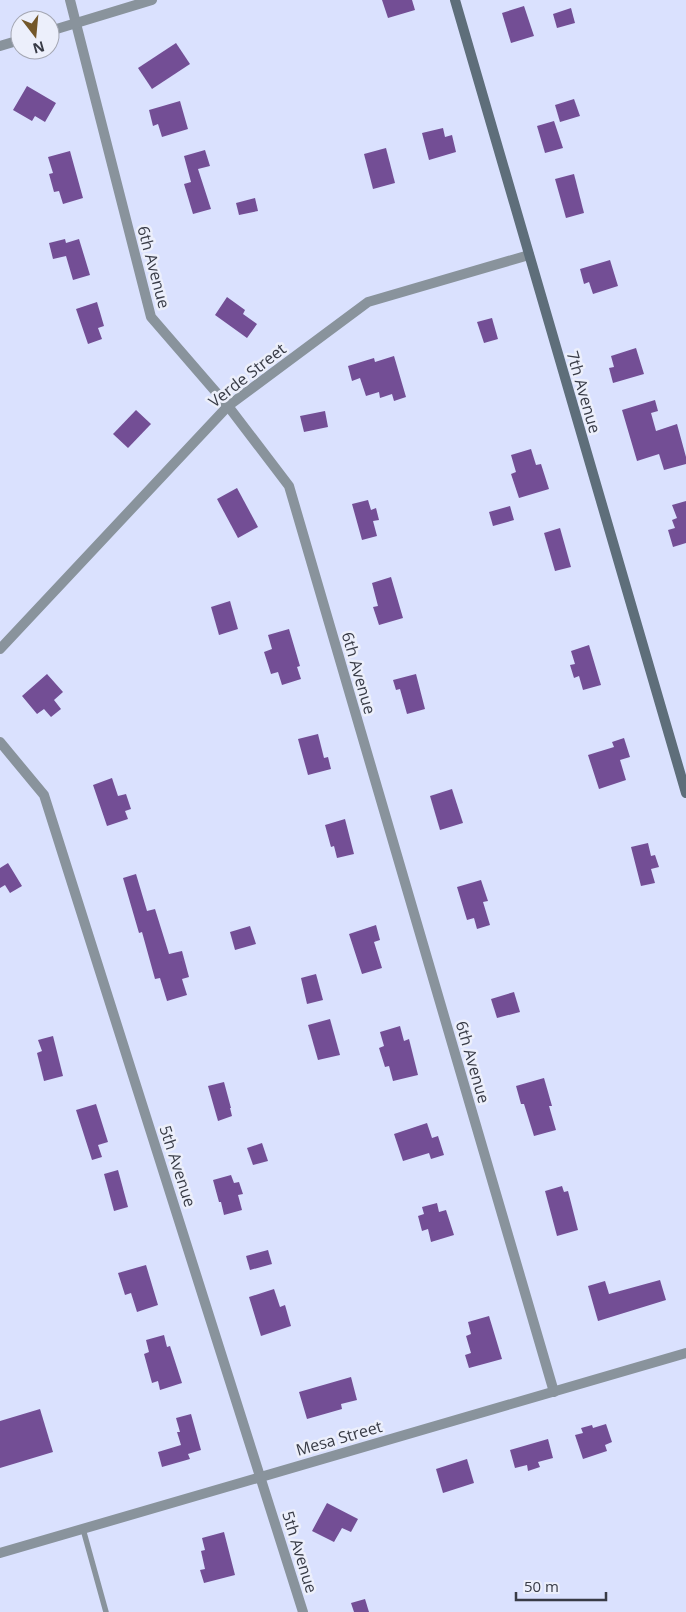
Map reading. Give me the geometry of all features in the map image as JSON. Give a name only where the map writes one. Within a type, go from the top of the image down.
[{"type":"street","name":"6th Avenue","points":[[70,0],[151,317],[228,406],[289,486],[554,1392]]},
{"type":"street","points":[[60,28],[152,0]]},
{"type":"street","name":"7th Avenue","points":[[455,0],[686,793]]},
{"type":"street","name":"Verde Street","points":[[0,649],[228,406],[368,302],[528,255]]},
{"type":"street","name":"5th Avenue","points":[[0,742],[44,795],[303,1612]]},
{"type":"street","name":"Mesa Street","points":[[0,1553],[686,1353]]},
{"type":"lane","points":[[83,1529],[106,1612]]},
{"type":"building","points":[[382,0],[412,0],[415,10],[388,18]]},
{"type":"building","points":[[524,6],[534,36],[511,43],[502,13]]},
{"type":"building","points":[[571,8],[575,23],[557,28],[553,14]]},
{"type":"building","points":[[176,43],[190,64],[152,89],[138,68]]},
{"type":"building","points":[[27,86],[56,103],[45,122],[35,116],[32,121],[13,110]]},
{"type":"building","points":[[574,99],[580,116],[560,122],[555,105]]},
{"type":"building","points":[[180,101],[188,129],[162,137],[158,124],[153,126],[149,110]]},
{"type":"building","points":[[554,121],[563,148],[545,153],[537,126]]},
{"type":"building","points":[[443,128],[445,137],[452,135],[456,152],[429,160],[422,133]]},
{"type":"building","points":[[386,148],[395,183],[373,189],[364,154]]},
{"type":"building","points":[[205,150],[210,166],[198,169],[211,209],[193,214],[184,184],[191,182],[184,156]]},
{"type":"building","points":[[70,151],[83,198],[63,204],[59,191],[54,192],[49,174],[53,173],[48,157]]},
{"type":"building","points":[[574,174],[584,213],[566,218],[555,179]]},
{"type":"building","points":[[255,198],[258,211],[239,215],[236,203]]},
{"type":"building","points":[[65,239],[66,243],[79,239],[90,275],[73,280],[66,256],[53,259],[49,243]]},
{"type":"building","points":[[610,260],[618,286],[593,294],[589,282],[584,284],[580,269]]},
{"type":"building","points":[[227,297],[245,310],[243,314],[257,324],[247,338],[215,315]]},
{"type":"building","points":[[97,302],[104,326],[98,328],[102,339],[88,344],[76,309]]},
{"type":"building","points":[[492,318],[498,339],[484,343],[477,322]]},
{"type":"building","points":[[636,348],[644,374],[613,383],[609,368],[614,367],[611,356]]},
{"type":"building","points":[[394,356],[406,397],[394,401],[392,394],[380,398],[379,392],[366,396],[360,378],[352,381],[348,366],[374,358],[375,362]]},
{"type":"building","points":[[655,400],[658,411],[651,413],[656,431],[677,424],[686,457],[686,464],[664,470],[659,454],[637,461],[622,410]]},
{"type":"building","points":[[136,410],[151,424],[128,448],[113,434]]},
{"type":"building","points":[[325,411],[328,427],[304,432],[300,416]]},
{"type":"building","points":[[531,449],[536,465],[541,464],[549,489],[519,498],[511,474],[516,472],[511,455]]},
{"type":"building","points":[[237,488],[258,527],[238,538],[217,499]]},
{"type":"building","points":[[368,500],[371,510],[376,508],[379,520],[373,521],[377,536],[362,540],[352,504]]},
{"type":"building","points":[[686,501],[686,543],[673,547],[668,530],[675,528],[672,520],[677,518],[672,505]]},
{"type":"building","points":[[510,506],[514,520],[493,526],[489,512]]},
{"type":"building","points":[[560,528],[571,567],[555,571],[544,533]]},
{"type":"building","points":[[391,577],[403,618],[379,625],[373,607],[378,606],[372,583]]},
{"type":"building","points":[[230,601],[238,629],[219,635],[211,607]]},
{"type":"building","points":[[289,629],[300,666],[297,667],[301,679],[282,685],[278,672],[271,674],[264,652],[272,649],[268,635]]},
{"type":"building","points":[[589,645],[601,685],[583,690],[579,676],[574,678],[570,665],[575,664],[571,651]]},
{"type":"building","points":[[47,674],[63,692],[54,700],[61,709],[51,717],[44,709],[37,714],[22,696]]},
{"type":"building","points":[[416,674],[425,709],[407,714],[400,689],[396,690],[393,680]]},
{"type":"building","points":[[318,734],[324,758],[328,757],[331,769],[308,775],[298,739]]},
{"type":"building","points":[[624,738],[630,757],[620,760],[626,780],[599,789],[588,755],[614,747],[612,742]]},
{"type":"building","points":[[112,778],[118,796],[126,794],[131,809],[125,811],[128,819],[107,826],[93,785]]},
{"type":"building","points":[[452,789],[463,823],[440,830],[430,796]]},
{"type":"building","points":[[345,819],[354,854],[337,858],[334,846],[331,847],[325,825]]},
{"type":"building","points":[[648,843],[651,856],[655,855],[659,867],[651,869],[655,883],[641,886],[631,847]]},
{"type":"building","points":[[8,863],[22,886],[10,893],[5,885],[0,888],[0,868]]},
{"type":"building","points":[[136,874],[147,911],[155,909],[169,954],[182,951],[189,977],[182,979],[187,995],[167,1001],[160,978],[155,979],[142,932],[139,933],[123,878]]},
{"type":"building","points":[[481,880],[488,901],[483,902],[490,925],[477,929],[474,918],[467,920],[457,887]]},
{"type":"building","points":[[376,925],[380,940],[374,942],[382,968],[362,974],[349,934]]},
{"type":"building","points":[[250,926],[256,944],[235,950],[230,932]]},
{"type":"building","points":[[316,974],[323,1000],[307,1004],[301,978]]},
{"type":"building","points":[[514,992],[520,1012],[497,1018],[491,999]]},
{"type":"building","points":[[330,1019],[340,1055],[318,1060],[308,1025]]},
{"type":"building","points":[[400,1026],[404,1041],[409,1039],[418,1075],[393,1081],[389,1066],[385,1067],[379,1048],[384,1046],[380,1032]]},
{"type":"building","points":[[53,1036],[63,1076],[44,1081],[37,1053],[42,1051],[38,1040]]},
{"type":"building","points":[[544,1078],[556,1130],[534,1136],[516,1086]]},
{"type":"building","points":[[224,1082],[232,1116],[218,1121],[208,1086]]},
{"type":"building","points":[[96,1104],[108,1142],[98,1145],[102,1157],[92,1160],[76,1110]]},
{"type":"building","points":[[427,1123],[432,1138],[438,1136],[444,1155],[431,1159],[429,1153],[403,1161],[394,1134]]},
{"type":"building","points":[[262,1143],[268,1161],[253,1165],[247,1148]]},
{"type":"building","points":[[118,1170],[128,1207],[114,1211],[104,1174]]},
{"type":"building","points":[[231,1175],[234,1183],[239,1182],[243,1194],[238,1195],[242,1210],[224,1215],[213,1180]]},
{"type":"building","points":[[562,1186],[564,1192],[568,1191],[578,1230],[557,1236],[545,1191]]},
{"type":"building","points":[[437,1203],[439,1212],[446,1210],[454,1235],[431,1242],[428,1229],[422,1231],[418,1216],[424,1214],[422,1207]]},
{"type":"building","points":[[268,1250],[272,1264],[250,1270],[246,1256]]},
{"type":"building","points":[[146,1265],[158,1305],[137,1312],[131,1293],[125,1295],[118,1273]]},
{"type":"building","points":[[660,1280],[666,1300],[598,1321],[588,1286],[605,1281],[609,1294]]},
{"type":"building","points":[[274,1289],[280,1307],[285,1305],[291,1326],[261,1336],[249,1297]]},
{"type":"building","points":[[489,1316],[502,1359],[469,1368],[465,1355],[471,1353],[466,1336],[471,1334],[468,1322]]},
{"type":"building","points":[[164,1335],[167,1347],[170,1346],[182,1383],[160,1390],[158,1381],[152,1383],[144,1354],[149,1352],[146,1340]]},
{"type":"building","points":[[351,1377],[357,1400],[341,1404],[342,1409],[307,1419],[299,1392]]},
{"type":"building","points":[[40,1409],[53,1452],[0,1468],[0,1421]]},
{"type":"building","points":[[191,1414],[201,1450],[188,1454],[190,1459],[162,1467],[158,1452],[181,1445],[177,1432],[180,1432],[176,1418]]},
{"type":"building","points":[[606,1424],[612,1442],[605,1445],[607,1451],[583,1459],[575,1435],[583,1433],[581,1428],[592,1425],[593,1428]]},
{"type":"building","points":[[548,1439],[553,1458],[538,1462],[540,1467],[528,1471],[527,1465],[515,1468],[510,1450]]},
{"type":"building","points":[[467,1459],[474,1483],[443,1493],[436,1469]]},
{"type":"building","points":[[327,1503],[358,1519],[351,1532],[342,1528],[334,1542],[312,1531]]},
{"type":"building","points":[[224,1532],[235,1575],[204,1583],[200,1570],[205,1569],[201,1551],[205,1550],[202,1538]]},
{"type":"building","points":[[365,1599],[369,1612],[354,1612],[351,1603]]}]
